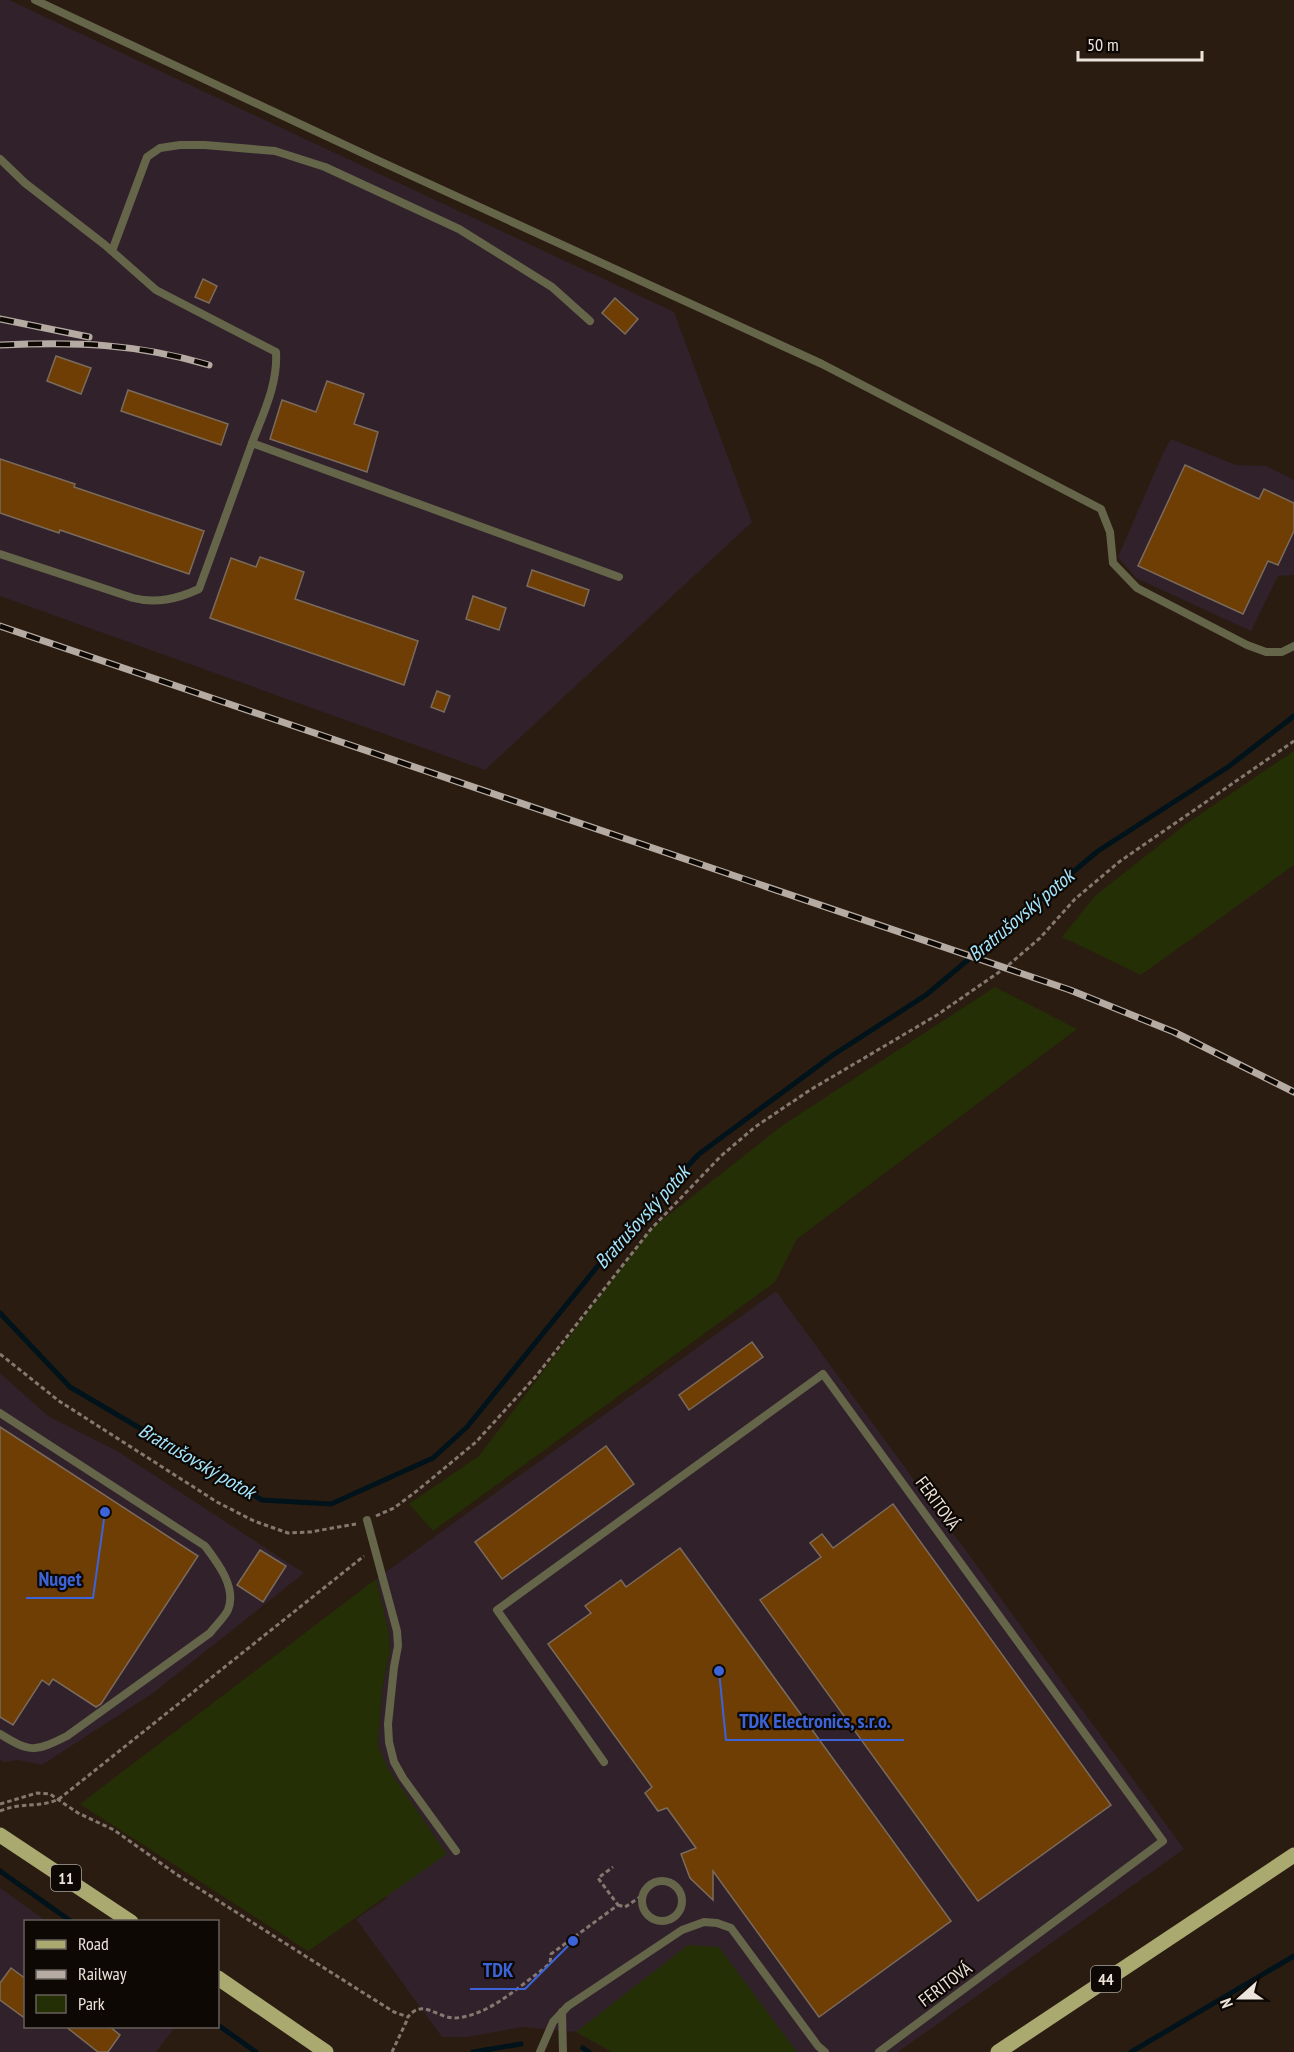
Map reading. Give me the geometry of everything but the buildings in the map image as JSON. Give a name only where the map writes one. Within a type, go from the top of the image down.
[{"type":"main road","name":"11","points":[[0,1835],[128,1920]]},
{"type":"main road","name":"44","points":[[998,2052],[1294,1855]]},
{"type":"main road","points":[[219,1979],[326,2052]]},
{"type":"main road","points":[[277,2017],[339,2052]]},
{"type":"lane","points":[[35,0],[811,359],[864,386],[1101,508],[1110,532],[1113,563],[1137,588],[1246,645],[1266,652],[1282,652],[1294,646]]},
{"type":"lane","points":[[112,251],[147,157],[160,148],[205,145],[274,151],[325,167],[459,229],[552,287],[590,321]]},
{"type":"lane","points":[[0,159],[25,183],[112,251],[156,290],[276,352],[277,364],[273,387],[199,589],[185,596],[155,601],[133,598],[0,554]]},
{"type":"lane","points":[[252,443],[619,577]]},
{"type":"lane","name":"FERITOVÁ","points":[[604,1762],[497,1610],[823,1374],[1163,1841],[879,2052]]},
{"type":"lane","points":[[0,1413],[205,1546],[219,1563],[229,1593],[228,1610],[210,1633],[67,1736],[41,1749],[21,1747],[0,1734]]},
{"type":"lane","points":[[367,1520],[397,1631],[398,1646],[388,1724],[389,1742],[394,1762],[456,1851]]},
{"type":"lane","points":[[656,1881],[670,1882],[680,1890],[682,1904],[674,1917],[664,1921],[652,1918],[643,1908],[643,1895],[646,1889],[656,1881]]},
{"type":"lane","points":[[674,1917],[682,1930]]},
{"type":"lane","points":[[540,2052],[548,2030],[565,2009],[682,1930],[704,1922],[717,1923],[731,1928],[818,2046],[825,2052]]},
{"type":"lane","points":[[563,2052],[565,2009]]},
{"type":"path","points":[[0,1354],[59,1401],[217,1502],[254,1521],[288,1533],[321,1531],[367,1520],[394,1508],[476,1442],[537,1376],[651,1229],[721,1156],[755,1127],[810,1090],[937,1015],[1005,968],[1040,938],[1075,899],[1119,862],[1294,741]]},
{"type":"path","points":[[0,1811],[18,1805],[43,1804],[59,1799],[374,1548]]},
{"type":"path","points":[[0,1804],[44,1792],[59,1799],[78,1813],[114,1830],[176,1874],[394,2012],[408,2018]]},
{"type":"path","points":[[613,1867],[598,1878],[618,1905],[625,1907],[643,1895]]},
{"type":"path","points":[[392,2052],[413,2011],[422,2008],[454,2018],[491,2006],[550,1963],[550,1954],[618,1905]]},
{"type":"shaded area","points":[[0,0],[9,0],[674,312],[752,522],[485,770],[0,596]]},
{"type":"shaded area","points":[[1171,439],[1236,465],[1266,466],[1294,480],[1294,575],[1278,576],[1251,631],[1136,578],[1118,557]]},
{"type":"shaded area","points":[[776,1291],[1184,1849],[898,2052],[612,2052],[576,2032],[522,2027],[467,2037],[442,2037],[356,1919],[387,1898],[387,1768],[378,1745],[382,1690],[390,1651],[389,1632],[376,1579]]},
{"type":"shaded area","points":[[0,1373],[48,1416],[117,1451],[304,1573],[153,1693],[42,1765],[18,1760],[4,1762],[0,1760]]},
{"type":"shaded area","points":[[0,1888],[45,1920],[24,1920],[24,2028],[174,2028],[156,2052],[0,2052]]},
{"type":"green space","points":[[1294,751],[1294,865],[1141,975],[1062,937],[1095,896],[1186,824]]},
{"type":"green space","points":[[995,987],[1077,1029],[797,1239],[775,1282],[433,1531],[409,1504],[479,1456],[651,1229],[783,1125]]},
{"type":"green space","points":[[376,1579],[389,1632],[390,1651],[382,1690],[378,1745],[388,1768],[447,1854],[308,1951],[80,1804]]},
{"type":"green space","points":[[688,1945],[719,1947],[797,2052],[612,2052],[576,2032]]},
{"type":"waterway","name":"Bratrušovský potok","points":[[0,1313],[70,1387],[262,1500],[331,1504],[433,1458],[467,1427],[623,1235],[699,1154],[833,1055],[926,995],[1098,851],[1228,767],[1294,716]]},
{"type":"waterway","points":[[0,1871],[69,1920]]},
{"type":"waterway","points":[[1131,2052],[1294,1956]]},
{"type":"waterway","points":[[219,2026],[256,2052]]},
{"type":"waterway","points":[[473,2052],[521,2044]]},
{"type":"waterway","points":[[583,2048],[589,2052]]},
{"type":"railway","points":[[0,319],[89,337]]},
{"type":"railway","points":[[0,345],[80,344],[130,348],[209,365]]},
{"type":"railway","points":[[0,626],[1070,990],[1174,1032],[1294,1092]]},
{"type":"place","name":"Nuget","points":[[105,1512]]},
{"type":"place","name":"TDK Electronics, s.r.o.","points":[[719,1671]]},
{"type":"place","name":"TDK","points":[[573,1941]]}]
